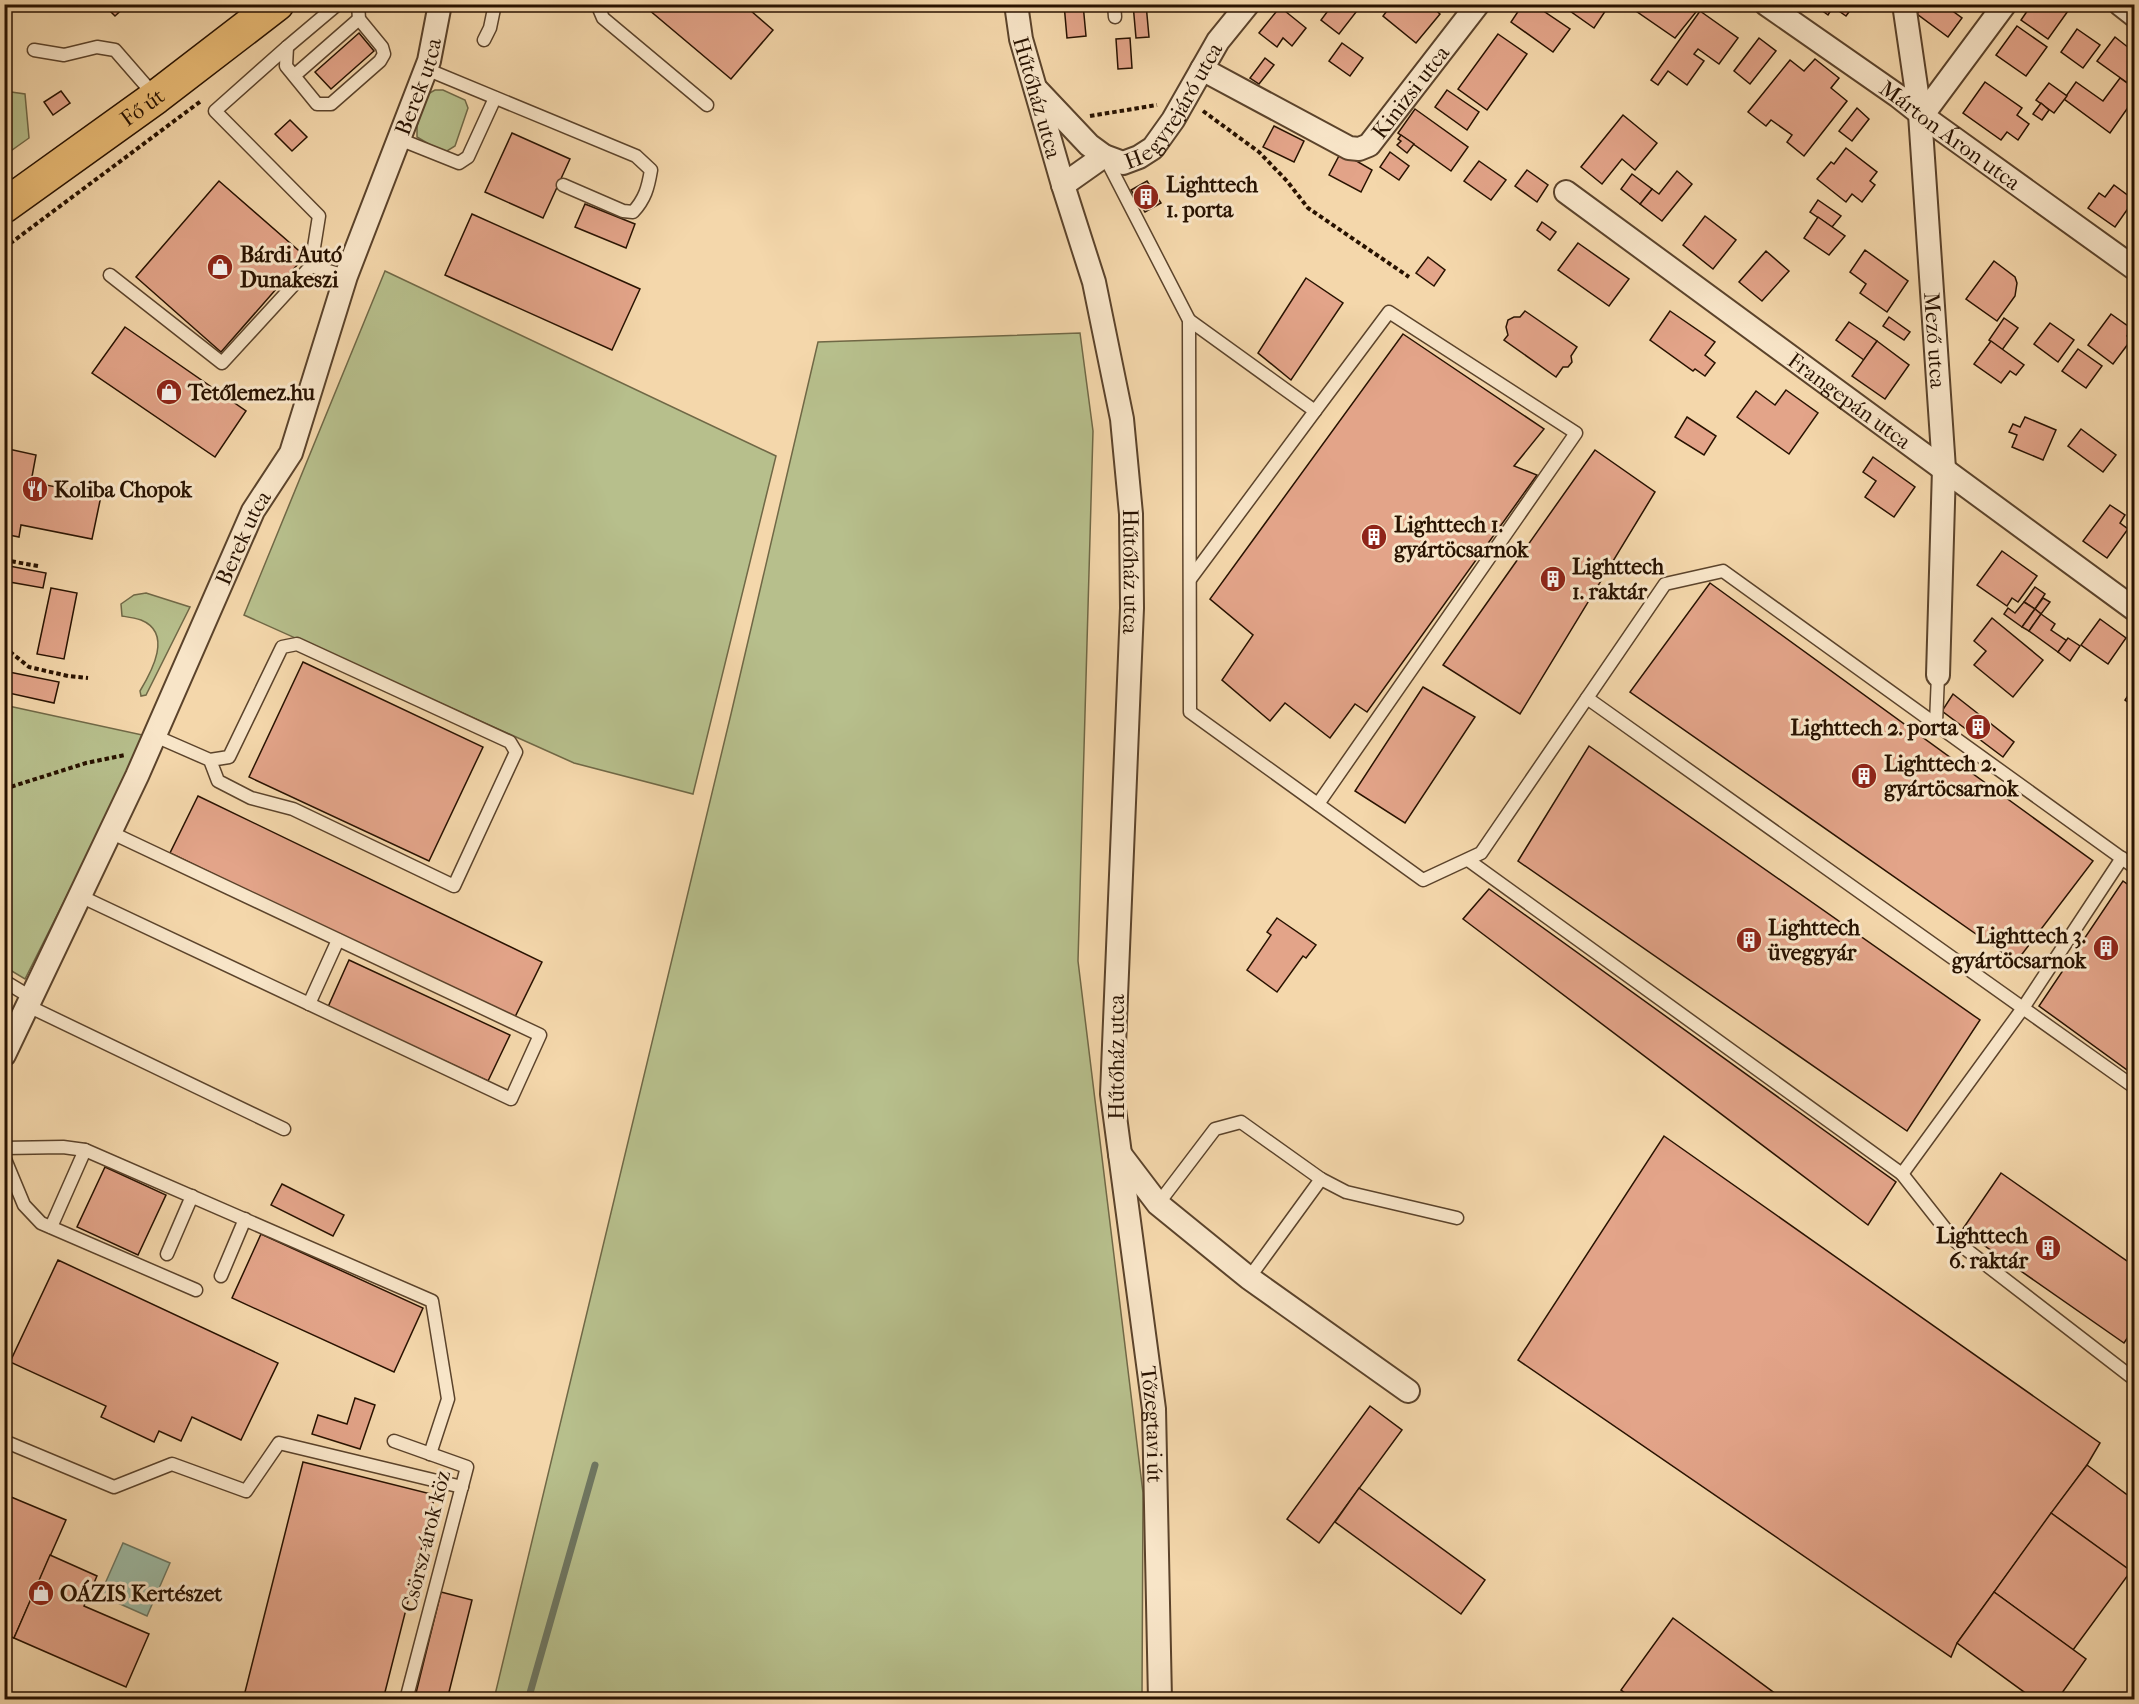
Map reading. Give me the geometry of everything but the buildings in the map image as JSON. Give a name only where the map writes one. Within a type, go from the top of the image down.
[{"type":"main road","name":"Fő út","points":[[4,206],[156,97],[277,4]]},
{"type":"street","name":"Berek utca","points":[[4,1055],[150,746],[253,511],[291,453],[346,276],[429,61],[440,4]]},
{"type":"street","name":"Hűtőház utca","points":[[1016,4],[1021,39],[1034,86],[1094,282],[1122,419],[1131,514],[1132,608],[1112,1094],[1119,1153]]},
{"type":"street","name":"Hegyrejáró utca","points":[[1034,86],[1089,146],[1104,156],[1123,163],[1139,157],[1153,148],[1173,120],[1218,41],[1248,4]]},
{"type":"street","name":"Kinizsi utca","points":[[1202,69],[1349,148],[1359,149],[1369,146],[1478,4]]},
{"type":"street","name":"Márton Áron utca","points":[[1766,4],[1898,96],[2134,268]]},
{"type":"street","name":"Mező utca","points":[[1904,4],[1920,114],[1944,469],[1938,675]]},
{"type":"street","points":[[1920,114],[1927,109],[2005,4]]},
{"type":"street","points":[[2120,4],[2134,15]]},
{"type":"street","points":[[1063,185],[1104,156]]},
{"type":"street","name":"Frangepán utca","points":[[1566,192],[2134,609]]},
{"type":"street","points":[[1119,1153],[1158,1204],[1249,1278],[1408,1391]]},
{"type":"street","name":"Tőzegtavi út","points":[[1119,1153],[1154,1409],[1160,1700]]},
{"type":"lane","points":[[110,275],[222,363],[311,266],[319,216],[215,111],[338,4]]},
{"type":"lane","points":[[287,47],[286,66],[317,104],[332,104],[380,61],[384,54],[382,47],[359,19],[358,4]]},
{"type":"lane","points":[[484,40],[490,28],[495,4]]},
{"type":"lane","points":[[597,4],[603,18],[707,105]]},
{"type":"lane","points":[[295,75],[359,19]]},
{"type":"lane","points":[[34,50],[64,55],[97,47],[116,50],[156,97]]},
{"type":"lane","points":[[426,69],[636,156],[651,170],[649,186],[643,201],[633,212],[623,211],[563,185]]},
{"type":"lane","points":[[399,139],[459,164],[468,157],[495,98]]},
{"type":"lane","points":[[1104,156],[1189,320],[1315,411]]},
{"type":"lane","points":[[311,266],[346,276]]},
{"type":"lane","points":[[1191,578],[1389,312],[1576,433],[1318,804]]},
{"type":"lane","points":[[1189,320],[1190,712],[1423,880],[1481,853],[1665,584],[1723,571],[2134,867]]},
{"type":"lane","points":[[150,746],[210,760],[229,757],[282,647],[297,644],[510,742],[516,752],[454,886],[293,809],[251,798],[218,781],[210,760]]},
{"type":"lane","points":[[1936,723],[1938,675]]},
{"type":"lane","points":[[1587,698],[2134,1087]]},
{"type":"lane","points":[[80,896],[511,1100],[540,1035],[110,832]]},
{"type":"lane","points":[[1902,1174],[2023,1008],[2122,858]]},
{"type":"lane","points":[[1468,860],[1902,1174],[1954,1240],[2134,1379]]},
{"type":"lane","points":[[309,1004],[338,940]]},
{"type":"lane","points":[[4,981],[30,1002],[284,1129]]},
{"type":"lane","points":[[1158,1204],[1215,1129],[1240,1122],[1322,1179],[1346,1192],[1457,1218]]},
{"type":"lane","points":[[4,1148],[63,1147],[85,1150],[432,1301],[448,1399],[430,1454]]},
{"type":"lane","points":[[51,1227],[85,1150]]},
{"type":"lane","points":[[4,1157],[24,1205],[41,1223],[196,1290]]},
{"type":"lane","points":[[1249,1278],[1322,1179]]},
{"type":"lane","points":[[167,1254],[192,1196]]},
{"type":"lane","points":[[221,1276],[245,1219]]},
{"type":"lane","points":[[4,1441],[114,1486],[172,1464],[246,1491],[279,1443],[462,1486]]},
{"type":"lane","name":"Csörsz-árok köz","points":[[394,1441],[467,1467],[406,1700]]},
{"type":"path","points":[[4,248],[203,99]]},
{"type":"path","points":[[1066,120],[1184,100],[1205,112],[1259,152],[1308,208],[1409,277]]},
{"type":"path","points":[[4,560],[38,566]]},
{"type":"path","points":[[4,647],[29,667],[87,678]]},
{"type":"path","points":[[4,789],[150,746]]},
{"type":"green space","points":[[435,90],[443,90],[465,100],[468,108],[455,146],[447,151],[439,150],[417,137],[417,126],[426,95]]},
{"type":"green space","points":[[4,91],[25,94],[29,138],[5,155]]},
{"type":"green space","points":[[385,271],[776,456],[693,794],[574,763],[244,615]]},
{"type":"green space","points":[[1080,333],[1093,431],[1078,961],[1143,1493],[1142,1699],[494,1699],[818,342]]},
{"type":"green space","points":[[146,593],[190,607],[146,695],[141,696],[140,691],[154,663],[158,643],[151,626],[141,620],[122,616],[121,604],[134,595]]},
{"type":"green space","points":[[4,705],[147,736],[25,979],[5,967]]},
{"type":"shaded area","points":[[123,1543],[170,1563],[147,1616],[100,1595]]},
{"type":"waterway","points":[[528,1700],[595,1465]]},
{"type":"place","name":"Lighttech 1. porta","points":[[1146,197]]},
{"type":"place","name":"Bárdi Autó Dunakeszi","points":[[220,267]]},
{"type":"place","name":"Tetőlemez.hu","points":[[169,392]]},
{"type":"place","name":"Koliba Chopok","points":[[35,489]]},
{"type":"place","name":"Lighttech 1. gyártöcsarnok","points":[[1374,537]]},
{"type":"place","name":"Lighttech 1. raktár","points":[[1553,579]]},
{"type":"place","name":"Lighttech 2. porta","points":[[1978,727]]},
{"type":"place","name":"Lighttech 2. gyártöcsarnok","points":[[1864,776]]},
{"type":"place","name":"Lighttech üveggyár","points":[[1749,940]]},
{"type":"place","name":"Lighttech 3. gyártöcsarnok","points":[[2106,948]]},
{"type":"place","name":"Lighttech 6. raktár","points":[[2048,1248]]},
{"type":"place","name":"OÁZIS Kertészet","points":[[41,1593]]}]
